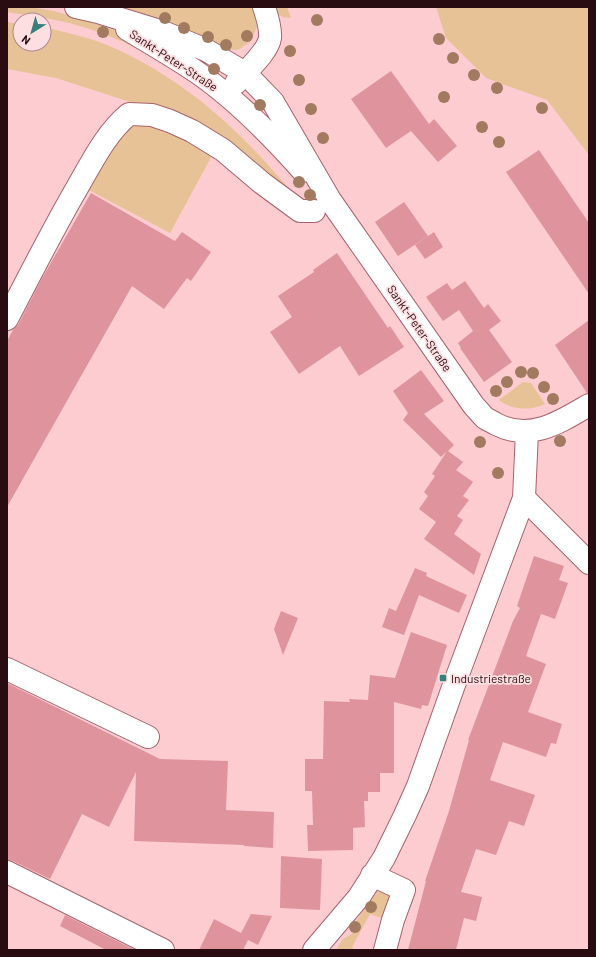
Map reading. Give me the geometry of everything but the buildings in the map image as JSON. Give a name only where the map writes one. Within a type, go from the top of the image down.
[{"type":"street","name":"Sankt-Peter-Straße","points":[[76,7],[98,12],[163,32],[206,50],[245,73],[273,102],[322,205]]},
{"type":"street","points":[[227,95],[260,56],[270,39],[267,16],[264,7]]},
{"type":"street","name":"Sankt-Peter-Straße","points":[[98,12],[198,73],[227,95],[261,126],[474,406],[486,418],[506,429],[527,432]]},
{"type":"street","points":[[7,319],[58,221],[95,156],[118,123],[129,114],[152,115],[192,131],[223,150],[262,183],[300,211],[322,205]]},
{"type":"street","points":[[314,950],[359,897],[384,858],[418,786],[457,675],[524,498],[527,432],[545,428],[566,419],[589,405]]},
{"type":"street","points":[[524,498],[589,563]]},
{"type":"street","points":[[7,669],[148,737]]},
{"type":"street","points":[[7,872],[164,950]]},
{"type":"street","points":[[372,875],[404,890],[393,920],[385,950]]},
{"type":"shaded area","points":[[7,7],[29,7],[54,11],[106,27],[127,35],[170,66],[131,45],[94,30],[52,19],[52,12],[7,12]]},
{"type":"shaded area","points":[[121,7],[251,7],[254,12],[257,27],[250,42],[238,50],[226,49],[167,23]]},
{"type":"shaded area","points":[[273,7],[287,7],[291,18],[280,16]]},
{"type":"shaded area","points":[[436,7],[589,7],[589,155],[547,100],[486,78],[446,38]]},
{"type":"shaded area","points":[[7,22],[12,23],[12,52],[52,52],[52,29],[106,44],[142,62],[169,78],[218,115],[262,158],[302,205],[176,114],[124,100],[56,78],[7,69]]},
{"type":"shaded area","points":[[152,121],[215,150],[170,233],[85,188],[95,169],[132,123]]},
{"type":"shaded area","points":[[523,382],[531,383],[545,404],[534,408],[515,408],[499,400]]},
{"type":"shaded area","points":[[380,887],[393,895],[388,920],[370,914],[352,947],[354,950],[336,950],[343,939],[353,933],[350,930]]},
{"type":"place","name":"Industriestraße","points":[[443,678]]}]
